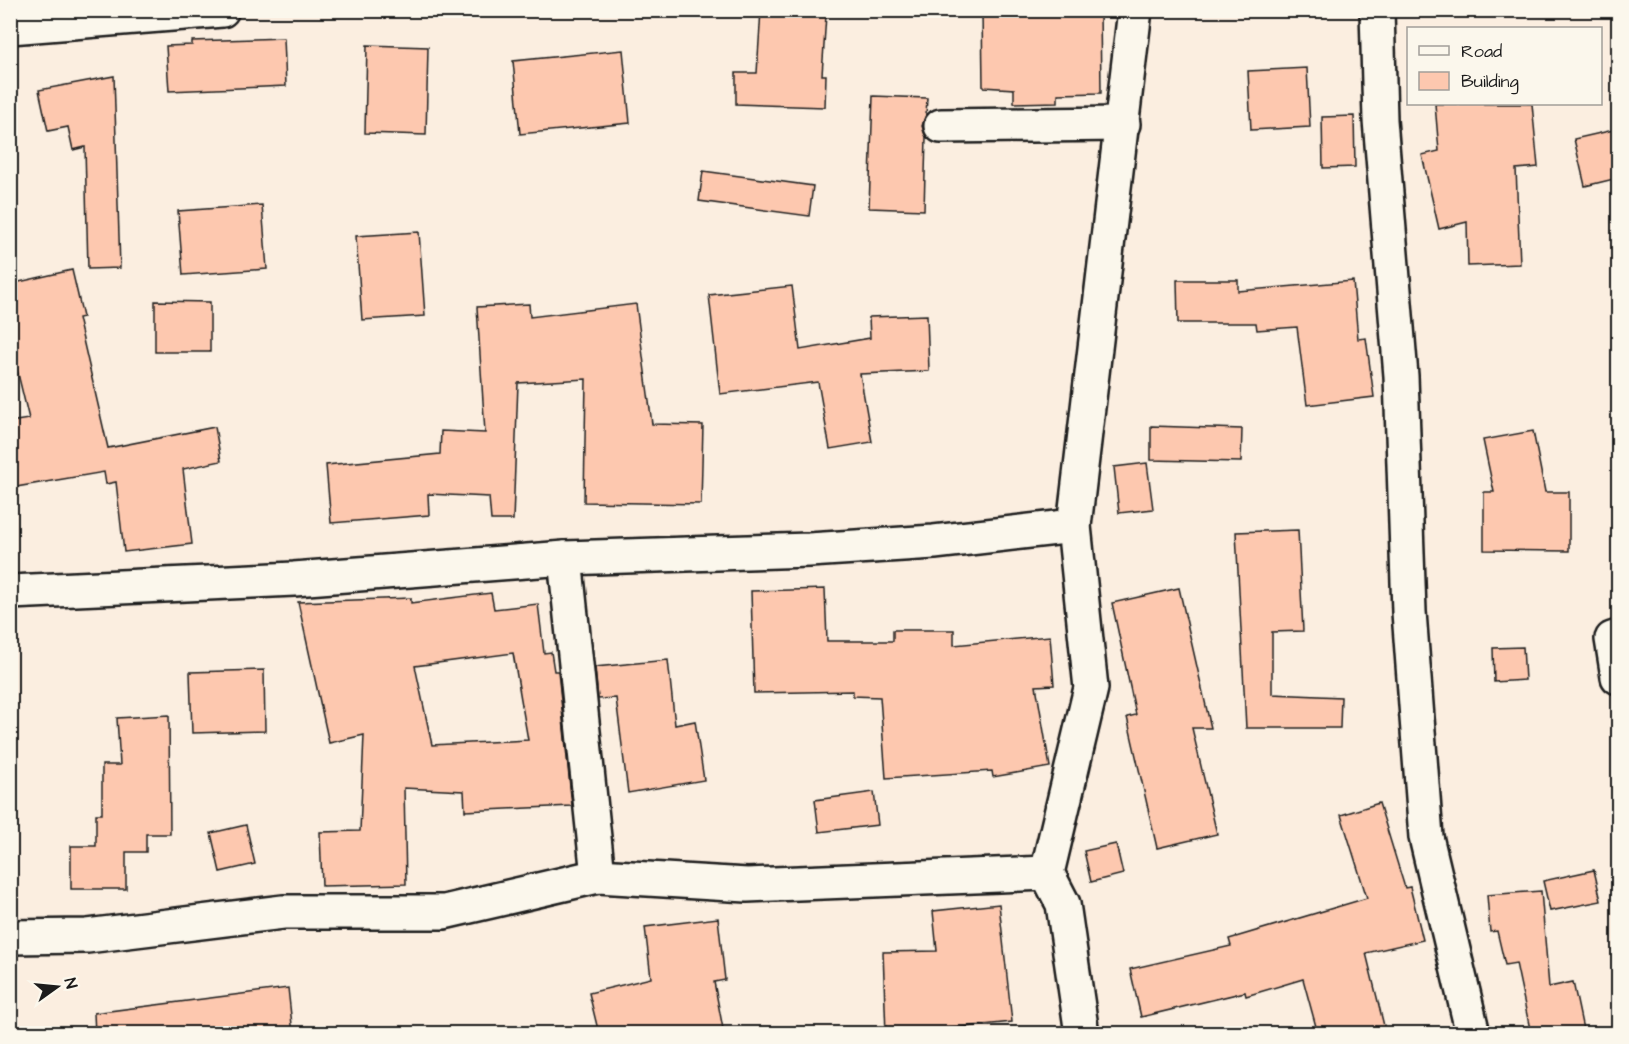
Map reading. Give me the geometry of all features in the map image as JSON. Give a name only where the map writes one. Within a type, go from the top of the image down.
[{"type":"street","points":[[10,27],[222,10]]},
{"type":"street","points":[[1082,1034],[1063,904],[1047,873],[1091,688],[1074,526],[1135,10]]},
{"type":"street","points":[[1377,10],[1380,120],[1401,376],[1409,612],[1426,837],[1473,1034]]},
{"type":"street","points":[[941,126],[1123,124]]},
{"type":"street","points":[[10,592],[294,579],[565,558],[854,548],[934,542],[1074,526]]},
{"type":"street","points":[[565,558],[598,876]]},
{"type":"street","points":[[1618,637],[1612,639],[1618,677]]},
{"type":"street","points":[[10,937],[87,936],[283,912],[444,912],[598,876],[747,885],[1047,873]]},
{"type":"building","points":[[761,10],[826,15],[822,75],[826,75],[825,107],[736,104],[736,73],[757,73]]},
{"type":"building","points":[[982,10],[1100,10],[1101,93],[1058,94],[1058,102],[1014,103],[1014,89],[983,87]]},
{"type":"building","points":[[284,38],[286,86],[169,91],[166,46],[192,45],[192,41]]},
{"type":"building","points":[[367,45],[428,47],[426,135],[365,133]]},
{"type":"building","points":[[623,50],[630,123],[520,134],[513,61]]},
{"type":"building","points":[[1307,68],[1310,127],[1251,130],[1248,71]]},
{"type":"building","points":[[114,76],[120,268],[88,269],[85,147],[73,150],[68,127],[48,131],[39,90]]},
{"type":"building","points":[[873,96],[927,98],[926,115],[922,126],[926,137],[924,210],[869,208]]},
{"type":"building","points":[[1435,105],[1532,105],[1538,167],[1516,169],[1520,264],[1468,266],[1467,222],[1439,229],[1422,155],[1439,151]]},
{"type":"building","points":[[1354,116],[1355,167],[1323,168],[1322,117]]},
{"type":"building","points":[[1618,129],[1618,178],[1585,186],[1574,139]]},
{"type":"building","points":[[703,171],[813,186],[809,216],[699,201]]},
{"type":"building","points":[[262,205],[267,269],[183,275],[178,211]]},
{"type":"building","points":[[419,232],[425,316],[362,320],[356,236]]},
{"type":"building","points":[[72,270],[83,317],[78,318],[108,448],[215,427],[221,461],[183,469],[192,544],[124,552],[116,482],[106,484],[104,472],[10,488],[10,422],[29,419],[10,341],[10,284]]},
{"type":"building","points":[[1177,280],[1238,280],[1238,291],[1353,281],[1358,339],[1366,338],[1374,397],[1307,405],[1297,327],[1257,330],[1256,323],[1178,323]]},
{"type":"building","points":[[792,286],[800,350],[870,338],[869,317],[927,315],[929,371],[860,374],[872,442],[830,449],[818,382],[720,394],[709,295]]},
{"type":"building","points":[[155,301],[210,302],[210,352],[155,352]]},
{"type":"building","points":[[529,304],[530,317],[636,304],[652,424],[703,425],[701,504],[584,502],[586,379],[518,383],[513,520],[491,520],[489,497],[428,494],[429,515],[331,523],[326,465],[440,454],[441,431],[485,433],[477,307]]},
{"type":"building","points":[[1151,426],[1242,429],[1241,462],[1151,460]]},
{"type":"building","points":[[1533,431],[1545,492],[1569,492],[1569,551],[1484,550],[1484,492],[1494,492],[1483,440]]},
{"type":"building","points":[[1147,463],[1153,509],[1119,513],[1114,467]]},
{"type":"building","points":[[1298,530],[1303,631],[1272,632],[1272,694],[1341,697],[1340,728],[1246,728],[1236,532]]},
{"type":"building","points":[[1179,588],[1211,728],[1192,728],[1217,834],[1157,848],[1127,717],[1136,715],[1112,603]]},
{"type":"building","points":[[825,589],[827,641],[893,641],[893,630],[954,630],[954,645],[1050,636],[1054,685],[1036,686],[1050,767],[993,777],[992,771],[886,778],[880,697],[853,696],[853,691],[754,693],[751,591]]},
{"type":"building","points":[[491,593],[494,609],[538,604],[544,653],[551,652],[554,671],[558,671],[572,806],[465,811],[464,791],[404,788],[406,884],[322,886],[320,832],[360,831],[364,735],[329,743],[298,602],[411,598],[411,603]],"holes":[[[513,653],[528,740],[432,745],[415,666]]]},
{"type":"building","points":[[1523,647],[1525,680],[1494,682],[1493,648]]},
{"type":"building","points":[[668,660],[675,725],[695,721],[704,780],[628,793],[616,698],[598,699],[595,667]]},
{"type":"building","points":[[264,670],[265,731],[192,733],[190,672]]},
{"type":"building","points":[[169,715],[170,834],[146,834],[146,852],[126,852],[126,889],[71,889],[71,846],[96,846],[96,814],[102,814],[102,765],[120,765],[117,718]]},
{"type":"building","points":[[874,792],[878,825],[819,832],[815,800]]},
{"type":"building","points":[[1379,803],[1405,888],[1410,887],[1423,940],[1366,953],[1386,1034],[1318,1034],[1303,979],[1246,996],[1245,992],[1141,1017],[1130,969],[1231,946],[1229,939],[1367,898],[1341,815]]},
{"type":"building","points":[[246,825],[255,864],[220,872],[211,833]]},
{"type":"building","points":[[1116,844],[1123,874],[1091,882],[1084,851]]},
{"type":"building","points":[[1594,870],[1601,901],[1550,911],[1543,881]]},
{"type":"building","points":[[1541,891],[1549,987],[1573,982],[1584,1034],[1531,1034],[1516,963],[1505,965],[1497,931],[1490,932],[1487,895]]},
{"type":"building","points":[[999,904],[1012,1022],[916,1032],[916,1034],[886,1034],[883,952],[937,951],[933,911]]},
{"type":"building","points":[[718,918],[725,980],[714,982],[724,1034],[599,1034],[589,993],[651,978],[645,927]]},
{"type":"building","points":[[288,988],[293,1034],[95,1034],[94,1013]]}]
